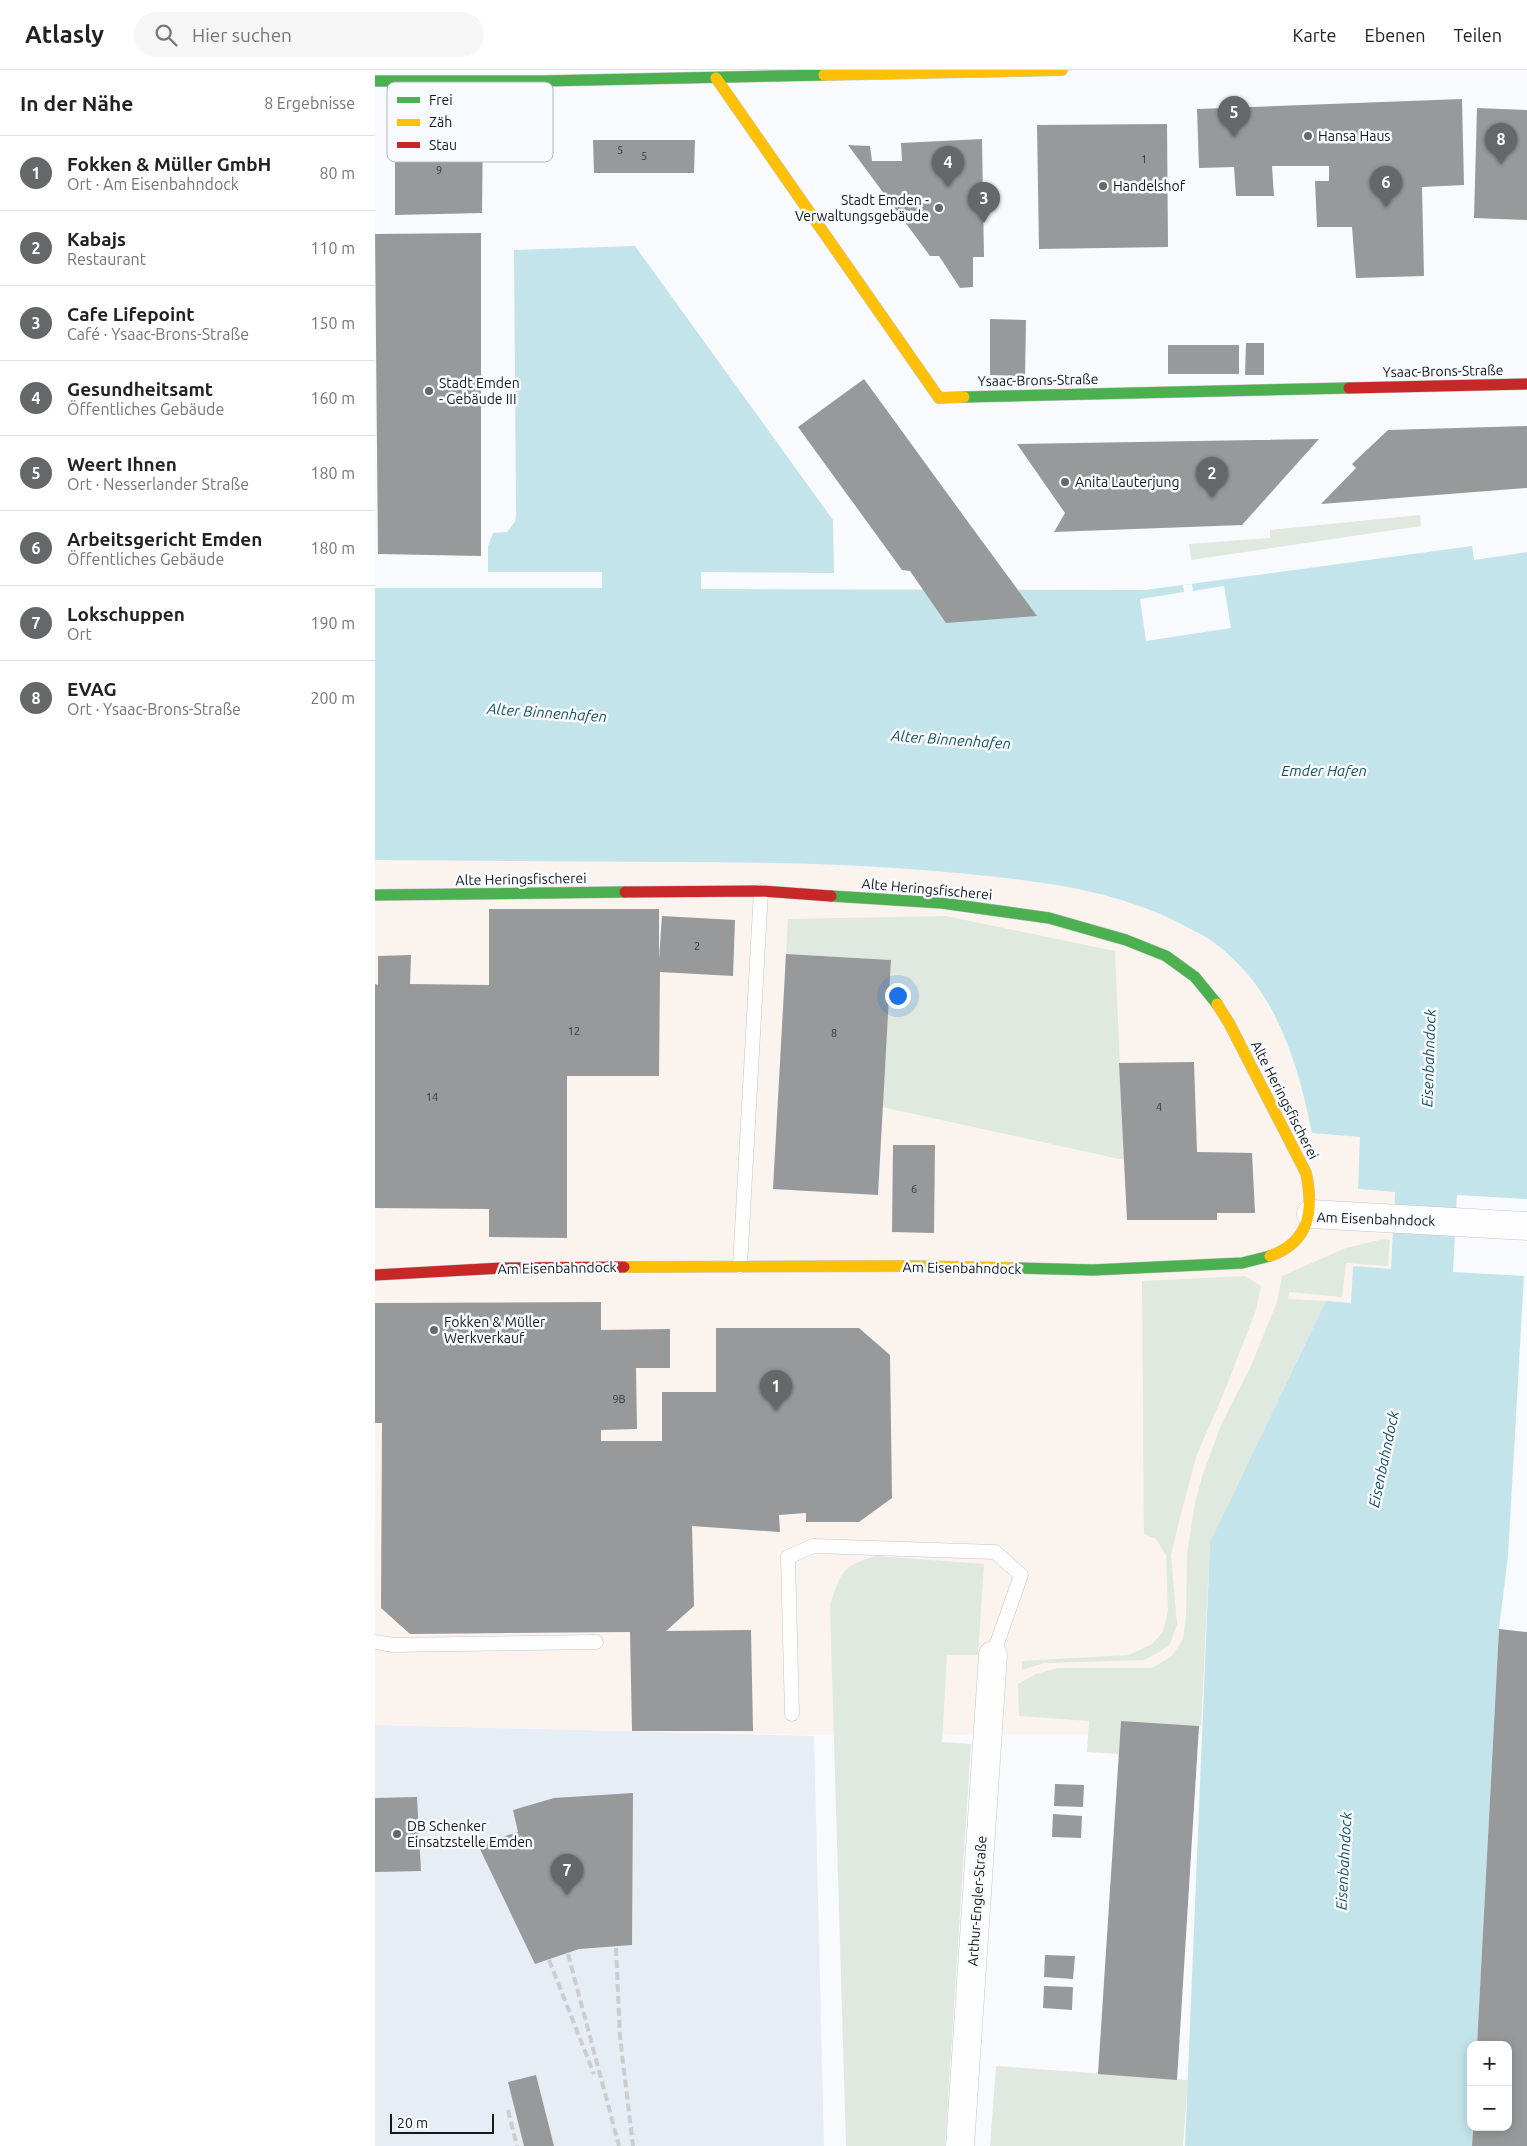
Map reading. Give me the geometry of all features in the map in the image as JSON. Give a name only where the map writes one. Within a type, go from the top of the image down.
[{"type":"street","points":[[375,81],[716,78],[1062,70]]},
{"type":"street","name":"Ysaac-Brons-Straße","points":[[716,78],[939,398],[1527,384]]},
{"type":"street","name":"Alte Heringsfischerei","points":[[375,895],[761,891],[943,903],[1049,918],[1126,940],[1166,956],[1195,977],[1213,997],[1229,1022],[1306,1173],[1311,1187],[1311,1214]]},
{"type":"street","name":"Am Eisenbahndock","points":[[375,1275],[502,1268],[740,1266],[1093,1270],[1242,1263],[1262,1260],[1281,1252],[1296,1242],[1307,1226],[1311,1214],[1527,1226]]},
{"type":"street","name":"Arthur-Engler-Straße","points":[[960,2146],[993,1655]]},
{"type":"lane","points":[[740,1266],[761,891]]},
{"type":"lane","points":[[792,1714],[788,1557],[813,1546],[995,1552],[1021,1575],[993,1655]]},
{"type":"lane","points":[[375,1642],[393,1645],[596,1642]]},
{"type":"shaded area","points":[[1420,515],[1421,526],[1191,560],[1189,544],[1270,538],[1270,530]]},
{"type":"shaded area","points":[[375,860],[762,862],[908,868],[1026,879],[1130,902],[1175,921],[1212,941],[1239,964],[1263,996],[1286,1037],[1302,1084],[1312,1133],[1361,1137],[1358,1189],[1395,1192],[1391,1269],[1351,1303],[1210,1542],[1201,1734],[815,1735],[375,1725]]},
{"type":"shaded area","points":[[946,916],[1115,951],[1124,1160],[882,1107],[891,960],[786,954],[788,919]]},
{"type":"shaded area","points":[[1383,1239],[1390,1240],[1388,1266],[1346,1263],[1342,1297],[1289,1292],[1288,1299],[1326,1301],[1210,1542],[1201,1726],[1121,1721],[1119,1754],[1087,1752],[1089,1721],[1019,1716],[1018,1684],[1036,1674],[1058,1668],[1152,1668],[1172,1656],[1183,1639],[1186,1618],[1187,1554],[1195,1503],[1202,1477],[1221,1425],[1251,1366],[1277,1302],[1282,1276],[1346,1248]]},
{"type":"shaded area","points":[[1245,1276],[1261,1286],[1256,1310],[1223,1395],[1197,1454],[1180,1517],[1171,1555],[1177,1624],[1170,1644],[1144,1660],[1044,1663],[1022,1670],[1022,1661],[1129,1655],[1152,1644],[1163,1632],[1168,1610],[1166,1555],[1156,1539],[1144,1534],[1142,1281]]},
{"type":"shaded area","points":[[876,1556],[984,1564],[978,1655],[947,1655],[942,1742],[971,1744],[945,2146],[846,2146],[830,1605],[840,1577],[844,1572],[855,1564]]},
{"type":"shaded area","points":[[375,1725],[814,1736],[824,2146],[375,2146]]},
{"type":"shaded area","points":[[996,2066],[1188,2080],[1183,2146],[990,2146]]},
{"type":"water","name":"Emder Hafen","points":[[635,246],[833,520],[834,573],[701,572],[701,589],[1145,590],[1472,546],[1474,560],[1527,552],[1527,1199],[1457,1195],[1453,1272],[1524,1276],[1508,1556],[1499,1629],[1477,2041],[1467,2041],[1467,2131],[1472,2131],[1472,2146],[1185,2146],[1210,1542],[1326,1301],[1351,1303],[1353,1266],[1391,1269],[1395,1192],[1358,1189],[1360,1137],[1312,1133],[1291,1053],[1268,1003],[1253,981],[1235,960],[1213,942],[1159,914],[1133,904],[1079,889],[1023,880],[892,868],[817,864],[375,860],[375,588],[602,588],[602,572],[488,572],[488,546],[493,533],[507,532],[515,522],[516,514],[514,250]]},
{"type":"pier","points":[[1192,584],[1193,591],[1224,586],[1231,628],[1146,641],[1140,599],[1184,592],[1183,585]]},
{"type":"building","points":[[1462,99],[1464,185],[1422,187],[1424,276],[1356,278],[1352,227],[1317,227],[1315,181],[1329,181],[1329,166],[1272,166],[1274,196],[1236,196],[1234,167],[1199,168],[1197,109]]},
{"type":"building","points":[[1477,108],[1527,110],[1527,220],[1474,218]]},
{"type":"building","name":"Handelshof","points":[[1167,124],[1168,247],[1039,249],[1037,125]]},
{"type":"building","name":"Stadt Emden - Verwaltungsgebäude","points":[[982,139],[984,257],[973,257],[973,287],[960,288],[939,256],[930,256],[848,145],[870,146],[872,161],[902,161],[901,143]]},
{"type":"building","points":[[593,140],[695,140],[694,173],[594,173]]},
{"type":"building","points":[[395,162],[483,162],[482,213],[395,215]]},
{"type":"building","name":"Stadt Emden - Gebäude III","points":[[481,233],[481,556],[378,554],[375,234]]},
{"type":"building","points":[[990,319],[1026,320],[1025,376],[990,375]]},
{"type":"building","points":[[1246,343],[1264,343],[1264,375],[1245,375]]},
{"type":"building","points":[[1168,345],[1239,345],[1239,374],[1168,374]]},
{"type":"building","points":[[864,379],[1037,616],[946,623],[910,571],[902,570],[798,427]]},
{"type":"building","points":[[1527,426],[1527,488],[1321,504],[1356,468],[1352,464],[1388,430]]},
{"type":"building","points":[[1319,439],[1242,525],[1054,532],[1065,513],[1017,444]]},
{"type":"building","points":[[489,909],[659,909],[659,959],[662,916],[735,920],[733,976],[660,972],[659,1076],[567,1076],[567,1238],[489,1237],[489,1209],[375,1208],[375,984],[378,985],[378,956],[411,955],[410,984],[489,985]]},
{"type":"building","points":[[786,954],[891,960],[878,1195],[773,1189]]},
{"type":"building","points":[[1194,1062],[1197,1152],[1252,1153],[1255,1213],[1217,1213],[1217,1220],[1127,1220],[1119,1063]]},
{"type":"building","points":[[893,1145],[935,1145],[934,1233],[892,1232]]},
{"type":"building","points":[[601,1302],[601,1330],[670,1329],[670,1368],[636,1368],[637,1429],[601,1430],[601,1441],[662,1441],[662,1392],[716,1392],[716,1328],[859,1328],[890,1355],[892,1498],[859,1522],[806,1522],[806,1513],[779,1515],[780,1532],[692,1526],[694,1606],[666,1631],[751,1630],[753,1731],[632,1731],[630,1632],[410,1634],[381,1608],[382,1423],[375,1423],[375,1303]]},
{"type":"building","points":[[1499,1629],[1527,1632],[1527,2146],[1472,2146],[1473,2131],[1512,2131],[1512,2041],[1477,2041]]},
{"type":"building","points":[[1121,1721],[1199,1726],[1177,2080],[1098,2074]]},
{"type":"building","points":[[1055,1784],[1084,1785],[1083,1807],[1054,1806]]},
{"type":"building","points":[[633,1793],[632,1945],[579,1949],[535,1964],[478,1845],[518,1832],[513,1810],[554,1798]]},
{"type":"building","name":"DB Schenker Einsatzstelle Emden","points":[[417,1797],[421,1871],[375,1872],[375,1798]]},
{"type":"building","points":[[1053,1814],[1082,1816],[1081,1838],[1052,1837]]},
{"type":"building","points":[[1045,1955],[1075,1956],[1073,1979],[1044,1977]]},
{"type":"building","points":[[1044,1986],[1073,1987],[1072,2010],[1043,2008]]},
{"type":"building","points":[[536,2075],[554,2146],[524,2146],[508,2082]]},
{"type":"railway","points":[[616,1948],[620,2037],[633,2146]]},
{"type":"railway","points":[[568,1954],[619,2146]]},
{"type":"railway","points":[[549,1960],[594,2074]]},
{"type":"railway","points":[[508,2110],[517,2146]]},
{"type":"traffic: fast","points":[[375,81],[542,81],[824,75]]},
{"type":"traffic: fast","points":[[964,397],[1349,388]]},
{"type":"traffic: fast","points":[[375,895],[625,892]]},
{"type":"traffic: fast","points":[[831,896],[942,903],[1049,918],[1126,940],[1166,956],[1195,977],[1217,1004]]},
{"type":"traffic: fast","points":[[1017,1268],[1093,1270],[1242,1263],[1270,1256]]},
{"type":"traffic: slow","points":[[824,75],[1062,70]]},
{"type":"traffic: slow","points":[[716,78],[939,398],[964,397]]},
{"type":"traffic: slow","points":[[1217,1004],[1229,1023],[1306,1173],[1309,1200],[1309,1212],[1306,1223],[1294,1242],[1270,1256]]},
{"type":"traffic: slow","points":[[624,1267],[908,1266],[1017,1268]]},
{"type":"traffic: jam","points":[[1349,388],[1527,384]]},
{"type":"traffic: jam","points":[[625,892],[761,891],[831,896]]},
{"type":"traffic: jam","points":[[375,1275],[502,1268],[624,1267]]},
{"type":"place","name":"Hansa Haus","points":[[1308,136]]},
{"type":"place","name":"Weert Ihnen","points":[[1234,137]]},
{"type":"place","name":"EVAG","points":[[1501,164]]},
{"type":"place","name":"Handelshof","points":[[1103,186]]},
{"type":"place","name":"Gesundheitsamt","points":[[948,187]]},
{"type":"place","name":"Arbeitsgericht Emden","points":[[1386,207]]},
{"type":"place","name":"Stadt Emden - Verwaltungsgebäude","points":[[939,208]]},
{"type":"place","name":"Cafe Lifepoint","points":[[984,223]]},
{"type":"place","name":"Stadt Emden - Gebäude III","points":[[429,391]]},
{"type":"place","name":"Anita Lauterjung","points":[[1065,482]]},
{"type":"place","name":"Kabajs","points":[[1212,498]]},
{"type":"place","name":"Fokken & Müller Werkverkauf","points":[[434,1330]]},
{"type":"place","name":"Fokken & Müller GmbH","points":[[776,1411]]},
{"type":"place","name":"DB Schenker Einsatzstelle Emden","points":[[397,1834]]},
{"type":"place","name":"Lokschuppen","points":[[567,1895]]},
{"type":"water label","name":"Alter Binnenhafen","points":[[547,713]]},
{"type":"water label","name":"Alter Binnenhafen","points":[[951,740]]},
{"type":"water label","name":"Eisenbahndock","points":[[1429,1058]]},
{"type":"water label","name":"Eisenbahndock","points":[[1384,1459]]},
{"type":"water label","name":"Eisenbahndock","points":[[1344,1861]]}]
